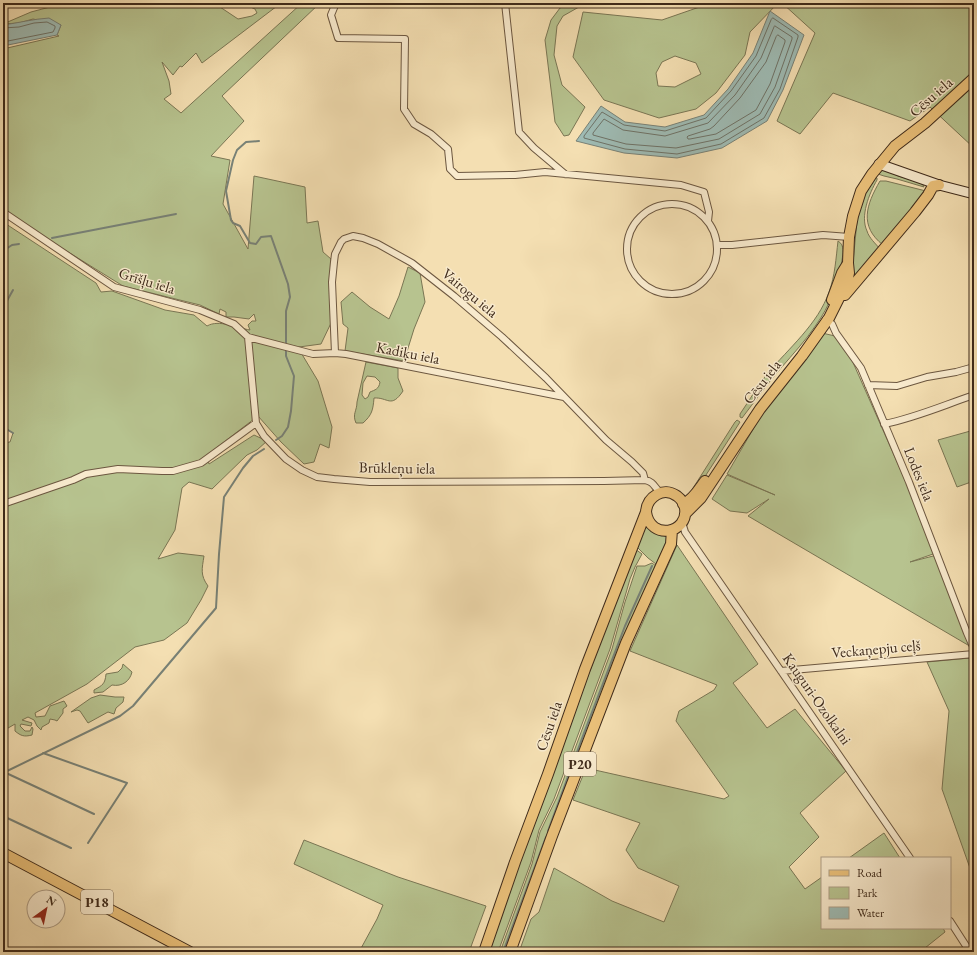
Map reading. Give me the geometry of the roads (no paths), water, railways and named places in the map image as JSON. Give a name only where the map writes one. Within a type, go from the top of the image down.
[{"type":"main road","name":"Cēsu iela","points":[[679,524],[701,498],[748,425],[802,356],[834,308],[847,282],[849,273],[849,237],[853,216],[861,191],[872,174],[895,146],[925,123],[974,78]]},
{"type":"main road","points":[[880,164],[939,185],[974,193]]},
{"type":"main road","points":[[834,308],[928,196],[933,186],[939,185]]},
{"type":"main road","name":"Cēsu iela","points":[[684,504],[688,502],[699,489],[747,416],[774,380],[819,324],[826,319],[842,273],[848,263]]},
{"type":"main road","points":[[646,512],[648,521],[654,528],[663,531],[679,524],[685,511],[684,504],[677,495],[665,492],[657,494]]},
{"type":"main road","name":"Cēsu iela","points":[[484,952],[585,669],[646,512],[648,503],[657,494]]},
{"type":"main road","name":"P20","points":[[510,952],[626,643],[679,524]]},
{"type":"main road","name":"P18","points":[[3,853],[190,952]]},
{"type":"street","points":[[336,3],[331,15],[338,38],[405,39],[404,109],[414,124],[431,134],[448,148],[450,169],[457,176],[515,175],[545,172],[681,185],[704,192],[709,212],[708,221]]},
{"type":"street","points":[[504,3],[519,132],[534,148],[565,174]]},
{"type":"street","points":[[675,204],[688,206],[708,221],[716,238],[717,252],[715,262],[709,274],[699,284],[687,291],[673,294],[659,292],[647,286],[636,276],[630,264],[627,250],[628,237],[633,226],[641,216],[651,209],[663,205],[675,204]]},
{"type":"street","name":"Grīšļu iela","points":[[3,212],[114,287],[200,310],[234,324],[248,337]]},
{"type":"street","points":[[717,244],[732,245],[823,235],[849,237]]},
{"type":"street","name":"Vairogu iela","points":[[335,353],[332,282],[335,254],[341,242],[344,239],[353,236],[378,244],[412,262],[454,296],[502,337],[546,378],[606,440],[643,473],[646,480]]},
{"type":"street","name":"Lodes iela","points":[[826,319],[833,325],[836,333],[861,368],[909,482],[974,649]]},
{"type":"street","name":"Kadiķu iela","points":[[248,337],[313,354],[346,354],[564,397]]},
{"type":"street","name":"Brūkleņu iela","points":[[248,337],[256,423],[264,436],[286,459],[302,470],[317,477],[370,482],[646,480]]},
{"type":"street","points":[[868,385],[897,386],[927,377],[974,367]]},
{"type":"street","points":[[884,424],[921,414],[974,396]]},
{"type":"street","points":[[3,504],[86,474],[118,469],[173,471],[201,463],[256,423]]},
{"type":"street","points":[[646,480],[653,484],[658,490],[657,494]]},
{"type":"street","name":"Kauguri-Ozolkalni","points":[[679,524],[683,534],[702,556],[909,857]]},
{"type":"street","name":"Veckaņepju ceļš","points":[[781,670],[974,654]]},
{"type":"street","points":[[951,923],[970,952]]},
{"type":"water","points":[[770,11],[804,35],[783,90],[767,121],[722,148],[677,158],[624,153],[576,141],[601,106],[625,122],[665,127],[704,115],[728,89],[753,53]]},
{"type":"water","points":[[49,18],[61,25],[57,35],[3,46],[3,25]]},
{"type":"waterway","points":[[259,141],[246,142],[237,150],[233,160],[226,191],[231,220],[233,223],[240,226],[250,243],[256,244],[261,237],[271,236],[288,284],[290,297],[286,311],[286,344]]},
{"type":"waterway","points":[[52,238],[176,214]]},
{"type":"waterway","points":[[3,251],[12,245],[19,244]]},
{"type":"waterway","points":[[3,308],[13,290]]},
{"type":"waterway","points":[[276,440],[282,436],[288,427],[291,411],[294,376],[286,356],[286,350]]},
{"type":"waterway","points":[[3,427],[13,433]]},
{"type":"waterway","points":[[3,773],[120,716],[133,706],[216,608],[224,497],[243,468],[253,456],[264,449]]},
{"type":"waterway","points":[[548,831],[625,626],[652,566]]},
{"type":"waterway","points":[[43,753],[127,783],[88,843]]},
{"type":"waterway","points":[[4,772],[94,814]]},
{"type":"waterway","points":[[3,816],[71,848]]},
{"type":"waterway","points":[[503,952],[546,837]]}]
